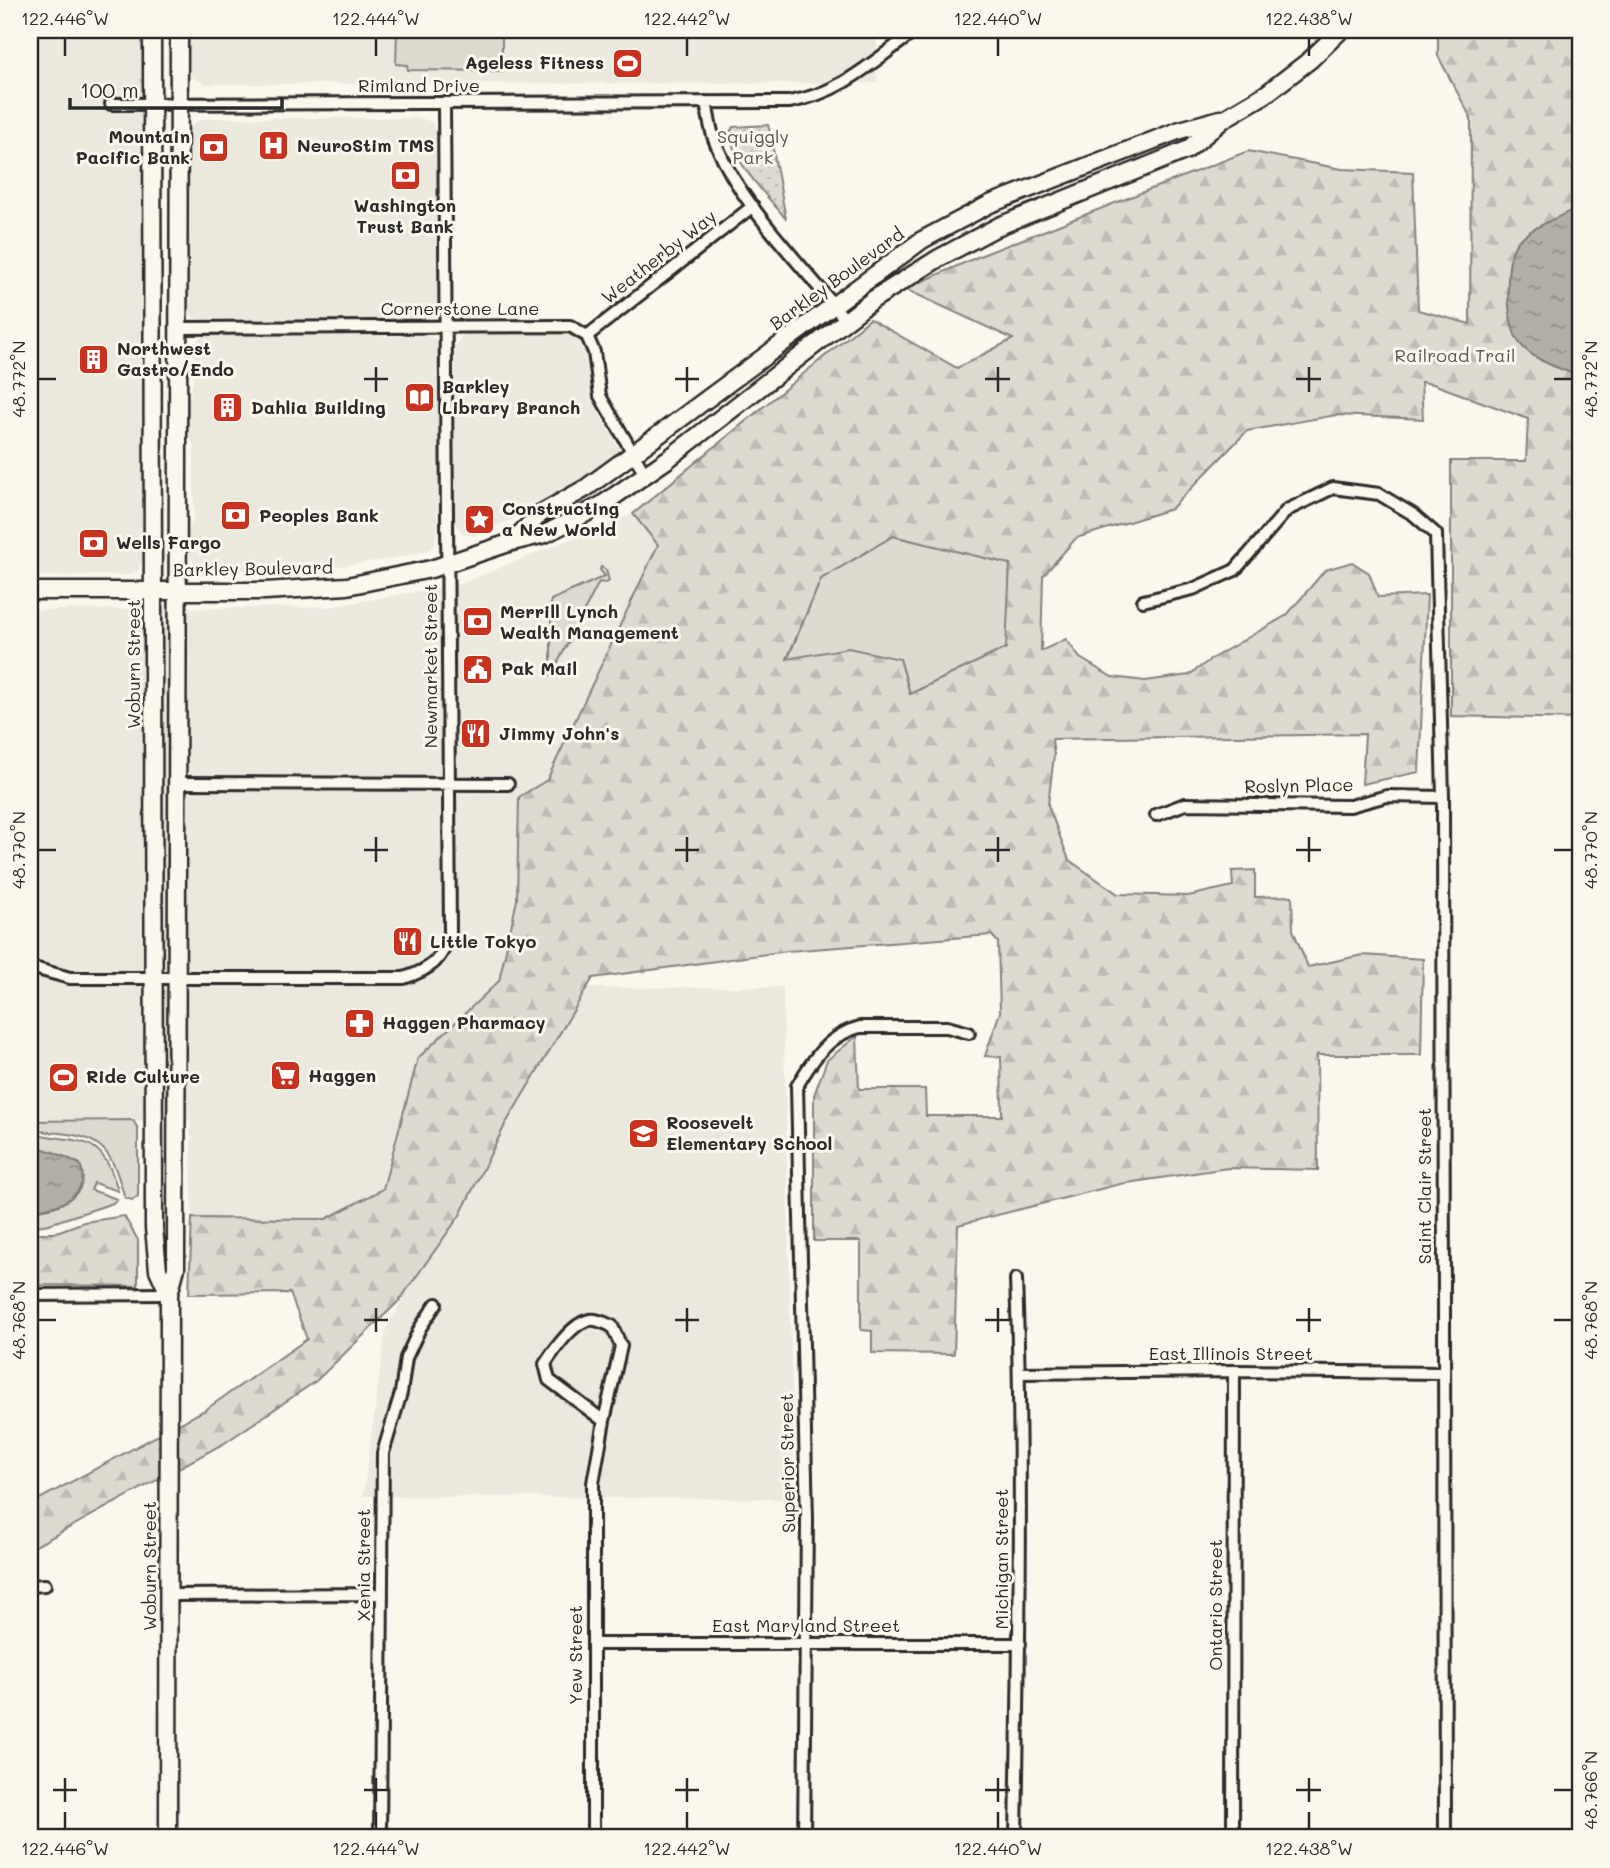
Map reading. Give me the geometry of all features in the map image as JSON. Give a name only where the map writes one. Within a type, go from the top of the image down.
[{"type":"main road","name":"Woburn Street","points":[[152,30],[154,1228],[158,1270],[169,1294]]},
{"type":"main road","name":"Woburn Street","points":[[168,1838],[169,1294],[176,1268],[179,30]]},
{"type":"main road","name":"Barkley Boulevard","points":[[30,591],[265,591],[323,588],[359,584],[447,564],[545,534],[600,506],[645,474],[874,299],[939,258],[999,226],[1187,150],[1225,118],[1266,94],[1310,60],[1341,30]]},
{"type":"main road","name":"Barkley Boulevard","points":[[512,542],[540,514],[586,488],[922,240],[990,204],[1180,130],[1225,118]]},
{"type":"street","name":"Rimland Drive","points":[[111,104],[789,102],[811,99],[837,88],[917,30]]},
{"type":"street","points":[[706,102],[714,141],[723,160],[753,206],[846,321]]},
{"type":"street","name":"Newmarket Street","points":[[30,967],[70,978],[404,978],[427,968],[445,951],[450,932],[444,103]]},
{"type":"street","name":"Weatherby Way","points":[[587,335],[753,206]]},
{"type":"street","name":"Cornerstone Lane","points":[[178,328],[570,326],[587,335]]},
{"type":"street","points":[[587,335],[594,352],[600,396],[645,474]]},
{"type":"street","name":"Saint Clair Street","points":[[1143,601],[1193,589],[1235,570],[1287,510],[1334,488],[1379,495],[1414,515],[1436,534],[1443,797],[1445,1838]]},
{"type":"street","points":[[177,783],[508,784]]},
{"type":"street","name":"Roslyn Place","points":[[1156,814],[1185,804],[1350,806],[1387,796],[1443,797]]},
{"type":"street","name":"Superior Street","points":[[804,1838],[807,1520],[797,1086],[815,1057],[847,1031],[860,1027],[947,1027],[969,1033]]},
{"type":"street","name":"Michigan Street","points":[[1016,1279],[1020,1644],[1016,1838]]},
{"type":"street","points":[[30,1295],[169,1294]]},
{"type":"street","name":"Xenia Street","points":[[380,1838],[383,1453],[401,1392],[407,1358],[420,1328],[436,1304]]},
{"type":"street","points":[[593,1319],[612,1326],[621,1346],[604,1421],[550,1380],[545,1364],[558,1345],[581,1322],[593,1319]]},
{"type":"street","name":"Ontario Street","points":[[1233,1838],[1234,1371]]},
{"type":"street","name":"East Illinois Street","points":[[1019,1373],[1443,1373]]},
{"type":"street","name":"Yew Street","points":[[593,1838],[595,1472],[604,1421]]},
{"type":"street","points":[[30,1586],[45,1585]]},
{"type":"street","points":[[169,1595],[381,1594]]},
{"type":"street","name":"East Maryland Street","points":[[593,1644],[1020,1644]]},
{"type":"shaded area","points":[[30,30],[146,30],[145,555],[138,570],[130,575],[30,576]]},
{"type":"shaded area","points":[[185,30],[877,30],[877,83],[205,84],[192,77],[187,70]]},
{"type":"shaded area","points":[[207,118],[420,118],[432,122],[438,134],[438,305],[434,315],[425,319],[197,319],[189,314],[186,305],[186,135],[190,127]]},
{"type":"shaded area","points":[[468,333],[568,334],[580,339],[587,348],[600,416],[620,450],[618,458],[548,504],[473,536],[461,532],[455,523],[455,347],[460,338]]},
{"type":"shaded area","points":[[205,336],[428,336],[436,339],[439,469],[437,535],[434,545],[426,551],[390,559],[313,570],[210,570],[194,565],[187,550],[187,535],[194,518],[194,444],[186,433],[186,409],[193,382],[194,347],[198,339]]},
{"type":"shaded area","points":[[633,514],[658,545],[547,780],[519,797],[517,900],[499,981],[418,1058],[383,1189],[326,1219],[192,1218],[191,1120],[30,1121],[30,610],[329,607],[460,584]]},
{"type":"shaded area","name":"Roosevelt Elementary School","points":[[783,987],[794,1499],[363,1496],[386,1328],[585,988]]},
{"type":"green space","points":[[397,30],[502,30],[502,71],[408,70],[407,65],[396,64]]},
{"type":"green space","name":"Railroad Trail","points":[[1438,30],[1580,30],[1580,719],[1451,716],[1451,461],[1526,461],[1528,419],[1433,384],[1421,382],[1423,419],[1336,415],[1247,431],[1171,509],[1076,538],[1043,576],[1041,651],[1066,639],[1080,658],[1112,677],[1145,681],[1189,675],[1211,659],[1287,615],[1325,570],[1352,562],[1369,573],[1378,597],[1427,595],[1419,772],[1362,784],[1365,734],[1052,739],[1054,755],[1048,805],[1069,860],[1118,894],[1188,896],[1233,886],[1232,871],[1255,870],[1255,897],[1292,896],[1293,930],[1308,967],[1362,955],[1423,959],[1421,1055],[1317,1055],[1318,1170],[1228,1168],[1120,1184],[958,1225],[954,1354],[872,1353],[872,1331],[861,1330],[861,1241],[814,1241],[814,1095],[827,1060],[857,1036],[859,1089],[925,1089],[926,1116],[1002,1116],[1001,1057],[985,1056],[1000,1012],[998,942],[991,935],[788,951],[593,978],[506,1123],[460,1215],[399,1301],[316,1381],[223,1444],[30,1549],[30,1504],[205,1410],[307,1339],[290,1293],[189,1294],[192,1218],[326,1219],[383,1189],[418,1058],[499,981],[517,900],[519,797],[547,780],[658,545],[633,514],[870,319],[957,368],[1013,339],[905,289],[982,255],[1248,151],[1342,169],[1413,172],[1418,310],[1470,324],[1471,118],[1438,56]],"holes":[[[893,536],[1010,564],[1006,648],[910,694],[900,659],[848,648],[787,659],[821,579]]]},
{"type":"green space","name":"Squiggly Park","points":[[768,125],[786,219],[745,169],[729,134],[733,127]]},
{"type":"green space","points":[[893,536],[1010,564],[1007,648],[910,694],[900,659],[787,660],[821,579]]},
{"type":"green space","points":[[601,567],[606,570],[609,581],[599,582],[551,676],[551,600],[605,576],[600,570]]},
{"type":"green space","points":[[133,1120],[138,1129],[138,1196],[132,1200],[125,1198],[110,1157],[96,1143],[73,1135],[30,1129],[30,1121]]},
{"type":"green space","points":[[30,1133],[76,1140],[97,1149],[112,1172],[118,1191],[94,1183],[91,1190],[117,1199],[113,1203],[49,1224],[30,1227],[30,1210],[56,1206],[68,1200],[78,1190],[72,1160],[30,1147]]},
{"type":"green space","points":[[124,1216],[138,1240],[138,1286],[30,1285],[30,1233],[54,1233],[84,1222]]},
{"type":"water","points":[[1580,207],[1580,376],[1545,362],[1529,352],[1517,339],[1510,317],[1508,273],[1514,248],[1524,235]]},
{"type":"water","points":[[30,1147],[49,1151],[80,1164],[83,1175],[76,1193],[60,1204],[30,1210]]},
{"type":"place","name":"Ageless Fitness","points":[[627,63]]},
{"type":"place","name":"NeuroStim TMS","points":[[274,146]]},
{"type":"place","name":"Mountain Pacific Bank","points":[[213,147]]},
{"type":"place","name":"Washington Trust Bank","points":[[405,175]]},
{"type":"place","name":"Northwest Gastro/Endo","points":[[94,359]]},
{"type":"place","name":"Barkley Library Branch","points":[[419,397]]},
{"type":"place","name":"Dahlia Building","points":[[228,408]]},
{"type":"place","name":"Peoples Bank","points":[[236,516]]},
{"type":"place","name":"Constructing a New World","points":[[479,519]]},
{"type":"place","name":"Wells Fargo","points":[[93,543]]},
{"type":"place","name":"Merrill Lynch Wealth Management","points":[[477,622]]},
{"type":"place","name":"Pak Mail","points":[[478,669]]},
{"type":"place","name":"Jimmy John's","points":[[476,734]]},
{"type":"place","name":"Little Tokyo","points":[[407,942]]},
{"type":"place","name":"Haggen Pharmacy","points":[[359,1023]]},
{"type":"place","name":"Haggen","points":[[285,1076]]},
{"type":"place","name":"Ride Culture","points":[[63,1077]]},
{"type":"place","name":"Roosevelt Elementary School","points":[[643,1133]]}]
